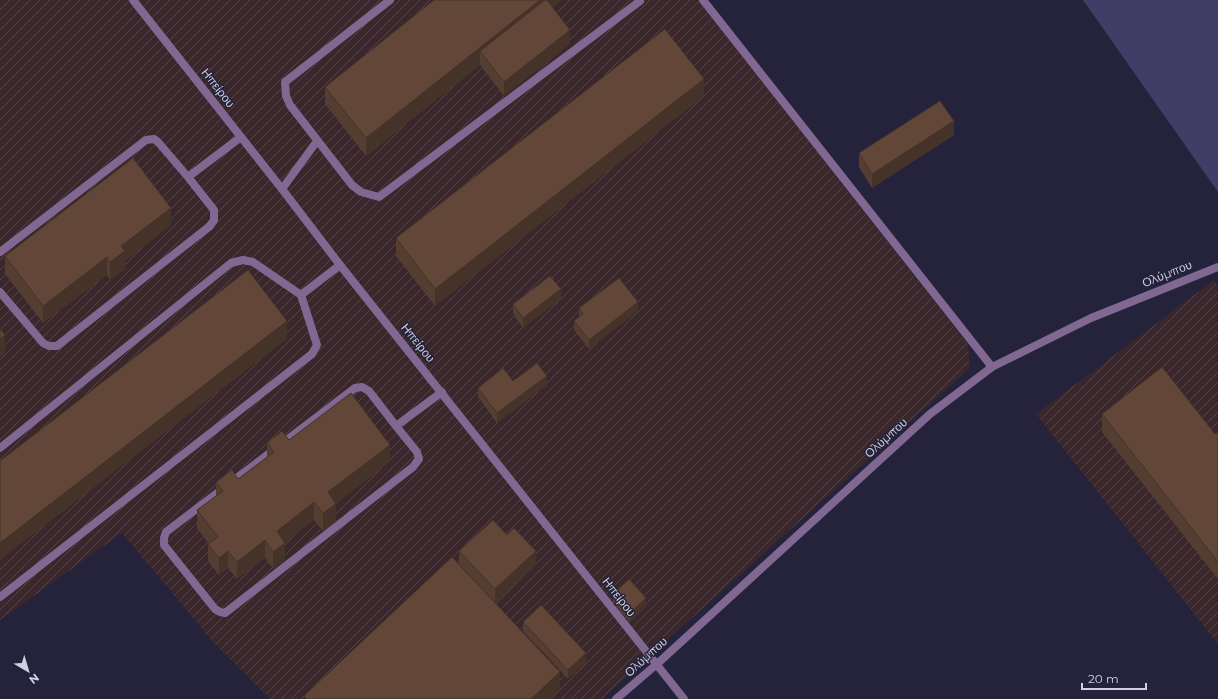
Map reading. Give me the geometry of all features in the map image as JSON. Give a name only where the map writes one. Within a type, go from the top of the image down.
[{"type":"street","name":"Ηπείρου","points":[[134,0],[340,265],[684,699]]},
{"type":"street","points":[[390,0],[285,82],[286,96],[290,105],[352,185],[362,192],[379,197],[640,2],[639,0]]},
{"type":"street","points":[[704,0],[992,367]]},
{"type":"street","points":[[188,177],[241,137]]},
{"type":"street","points":[[0,252],[146,140],[154,138],[214,210],[214,220],[210,226],[57,346],[49,346],[43,343],[0,292]]},
{"type":"street","points":[[282,189],[317,141]]},
{"type":"street","points":[[0,448],[231,263],[243,260],[253,262],[301,295],[317,345],[312,354],[0,597]]},
{"type":"street","points":[[301,295],[340,265]]},
{"type":"street","name":"Ολύμπου","points":[[616,699],[657,664],[930,414],[992,367],[1091,318],[1218,267]]},
{"type":"street","points":[[362,387],[369,391],[396,426],[417,452],[419,459],[413,466],[225,613],[215,609],[164,545],[166,532],[356,388],[362,387]]},
{"type":"street","points":[[396,426],[442,392]]},
{"type":"shaded area","points":[[0,0],[698,0],[968,344],[970,368],[602,699],[270,699],[213,642],[122,533],[0,620]]},
{"type":"shaded area","points":[[1083,0],[1218,0],[1218,192]]},
{"type":"shaded area","points":[[1214,280],[1218,286],[1218,644],[1036,414]]},
{"type":"building","points":[[434,0],[540,0],[366,138],[325,87]]},
{"type":"building","points":[[545,0],[547,0],[570,30],[504,82],[480,51]]},
{"type":"building","points":[[665,29],[704,79],[435,289],[396,238]]},
{"type":"building","points":[[940,101],[954,121],[872,174],[859,153]]},
{"type":"building","points":[[133,158],[171,208],[121,246],[125,251],[110,262],[107,257],[43,306],[5,256]]},
{"type":"building","points":[[248,270],[287,321],[0,543],[0,461]]},
{"type":"building","points":[[550,276],[561,289],[523,318],[513,304]]},
{"type":"building","points":[[619,278],[638,302],[589,340],[574,321],[583,314],[579,308]]},
{"type":"building","points":[[0,329],[5,335],[0,339]]},
{"type":"building","points":[[537,363],[547,376],[497,413],[478,388],[503,368],[513,381]]},
{"type":"building","points":[[1162,367],[1215,434],[1218,432],[1218,562],[1102,414]]},
{"type":"building","points":[[351,393],[390,445],[328,492],[336,504],[323,513],[314,502],[277,531],[285,543],[273,552],[265,540],[237,562],[228,551],[219,558],[208,544],[218,537],[197,510],[223,491],[216,482],[232,470],[238,479],[274,452],[267,443],[282,431],[289,440]]},
{"type":"building","points":[[493,520],[507,535],[514,528],[536,551],[495,589],[459,551]]},
{"type":"building","points":[[452,557],[560,672],[531,699],[307,699],[304,696]]},
{"type":"building","points":[[629,579],[646,598],[630,613],[613,594]]},
{"type":"building","points":[[541,605],[586,653],[568,670],[523,622]]}]
